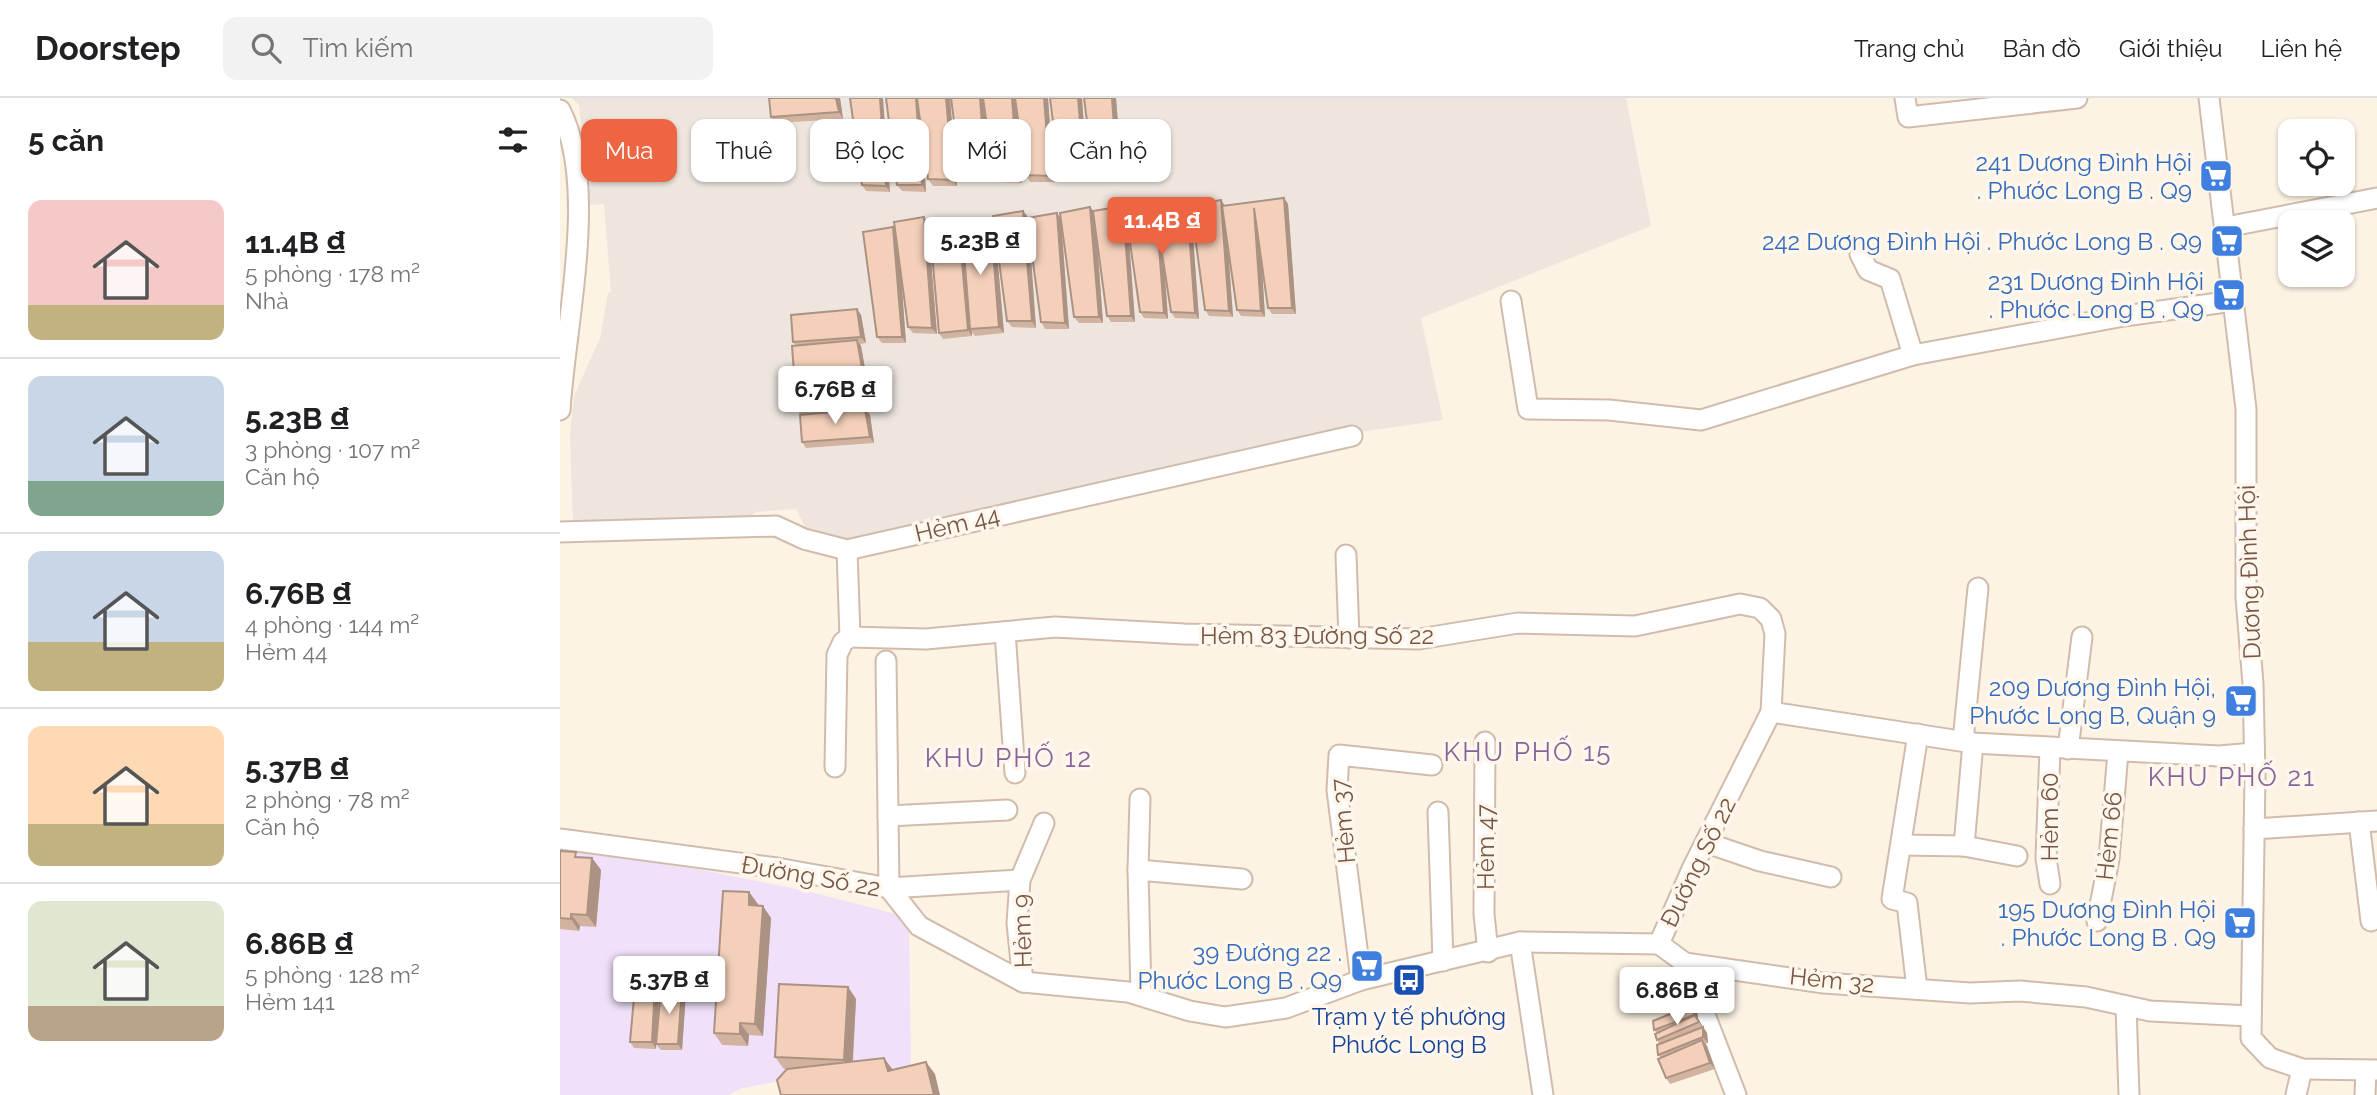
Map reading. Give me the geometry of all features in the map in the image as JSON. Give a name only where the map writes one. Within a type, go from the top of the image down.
[{"type":"street","points":[[1905,98],[1908,117],[2077,98]]},
{"type":"street","name":"Dương Đình Hội","points":[[2210,98],[2246,409],[2245,573],[2253,684],[2254,753],[2251,1038],[2270,1058],[2302,1069],[2372,1070]]},
{"type":"street","points":[[560,110],[571,135],[575,155],[568,227],[560,410]]},
{"type":"street","points":[[2226,227],[2377,198]]},
{"type":"street","points":[[1860,254],[1868,271],[1890,279],[1913,355]]},
{"type":"street","points":[[1511,301],[1528,409],[1609,410],[1696,420],[1913,355],[2085,323],[2233,301]]},
{"type":"street","name":"Hẻm 44","points":[[560,532],[776,526],[804,539],[847,550],[1352,436]]},
{"type":"street","points":[[835,767],[837,654],[850,637],[847,550]]},
{"type":"street","points":[[1346,555],[1349,638]]},
{"type":"street","points":[[1964,846],[1978,588]]},
{"type":"street","name":"Hẻm 83 Đường Số 22","points":[[850,637],[926,639],[1055,627],[1184,634],[1419,639],[1518,623],[1635,626],[1741,604],[1760,608],[1771,619],[1776,634],[1770,712]]},
{"type":"street","points":[[1005,632],[1015,773]]},
{"type":"street","name":"Hẻm 60","points":[[2050,884],[2046,858],[2059,749],[2082,636]]},
{"type":"street","points":[[886,661],[889,887],[1020,880]]},
{"type":"street","points":[[1770,712],[1968,742],[2219,756],[2254,753]]},
{"type":"street","name":"Đường Số 22","points":[[560,839],[777,868],[889,887],[919,926],[1023,982],[1142,995],[1189,1011],[1225,1017],[1286,1008],[1361,980],[1488,952],[1520,942],[1659,944],[1770,712]]},
{"type":"street","points":[[1917,989],[1907,903],[1892,899],[1919,734]]},
{"type":"street","name":"Hẻm 47","points":[[1485,742],[1484,914],[1488,952]]},
{"type":"street","name":"Hẻm 66","points":[[2097,921],[2109,859],[2118,752]]},
{"type":"street","name":"Hẻm 37","points":[[1361,980],[1337,790],[1339,755],[1432,765]]},
{"type":"street","points":[[1140,799],[1138,870],[1142,995]]},
{"type":"street","points":[[888,816],[1007,810]]},
{"type":"street","points":[[1438,812],[1443,961]]},
{"type":"street","points":[[2254,829],[2368,822],[2371,921]]},
{"type":"street","name":"Hẻm 9","points":[[1023,982],[1017,923],[1020,880],[1044,823]]},
{"type":"street","points":[[1707,843],[1760,861],[1831,877]]},
{"type":"street","points":[[1902,845],[1964,846],[2017,856]]},
{"type":"street","points":[[1138,870],[1242,879]]},
{"type":"street","points":[[1520,942],[1543,1095]]},
{"type":"street","name":"Hẻm 32","points":[[1659,944],[1685,963],[1824,983],[1970,993],[2020,990],[2086,997],[2150,1011],[2250,1016]]},
{"type":"street","points":[[1685,963],[1736,1095]]},
{"type":"street","points":[[2126,1006],[2129,1095]]},
{"type":"street","points":[[2296,1095],[2302,1069]]},
{"type":"street","points":[[2365,1095],[2372,1070]]},
{"type":"shaded area","points":[[572,98],[1626,98],[1651,226],[1421,318],[1443,420],[1352,433],[852,545],[809,535],[796,509],[756,512],[746,519],[573,525],[570,434],[574,396],[600,338],[608,293],[611,292],[604,204],[590,205],[587,182],[677,182],[677,119],[581,119],[581,123],[579,105]]},
{"type":"shaded area","points":[[560,848],[702,870],[806,891],[896,914],[909,926],[911,1071],[797,1078],[743,1088],[728,1095],[560,1095]]},
{"type":"building","points":[[769,98],[836,98],[839,112],[771,117]]},
{"type":"building","points":[[850,98],[880,98],[881,119],[853,119]]},
{"type":"building","points":[[886,98],[916,98],[917,119],[889,119]]},
{"type":"building","points":[[917,98],[946,98],[948,119],[943,119],[943,180],[929,179],[929,119],[920,119]]},
{"type":"building","points":[[951,98],[980,98],[982,119],[954,119]]},
{"type":"building","points":[[983,98],[1012,98],[1014,119],[986,119]]},
{"type":"building","points":[[1015,98],[1044,98],[1045,176],[1031,175],[1031,119],[1018,119]]},
{"type":"building","points":[[1050,98],[1078,98],[1080,119],[1053,119]]},
{"type":"building","points":[[1084,98],[1112,98],[1113,119],[1087,119]]},
{"type":"building","points":[[862,182],[886,182],[886,186],[862,185]]},
{"type":"building","points":[[897,182],[922,182],[922,185],[897,185]]},
{"type":"building","points":[[1284,198],[1292,308],[1268,308],[1254,208],[1261,311],[1237,310],[1222,206]]},
{"type":"building","points":[[1221,200],[1229,311],[1205,310],[1191,206]]},
{"type":"building","points":[[1156,203],[1156,208],[1187,203],[1195,313],[1171,312],[1157,220],[1164,313],[1140,312],[1125,208]]},
{"type":"building","points":[[1123,206],[1131,316],[1107,316],[1093,211]]},
{"type":"building","points":[[1090,207],[1099,317],[1074,317],[1060,213]]},
{"type":"building","points":[[1023,211],[1032,321],[1007,321],[993,216]]},
{"type":"building","points":[[1057,213],[1065,323],[1041,322],[1027,218]]},
{"type":"building","points":[[924,217],[932,328],[908,327],[894,222]]},
{"type":"building","points":[[991,225],[999,327],[970,329],[962,227]]},
{"type":"building","points":[[893,227],[902,337],[877,337],[863,232]]},
{"type":"building","points":[[959,228],[968,330],[939,333],[930,231]]},
{"type":"building","points":[[857,309],[861,337],[793,342],[791,315]]},
{"type":"building","points":[[857,340],[862,368],[794,373],[792,346]]},
{"type":"building","points":[[860,377],[865,405],[796,409],[794,383]]},
{"type":"building","points":[[865,409],[870,437],[802,442],[800,415]]},
{"type":"building","points":[[560,851],[576,852],[575,857],[592,858],[587,915],[571,914],[571,919],[560,918]]},
{"type":"building","points":[[723,891],[749,892],[749,905],[763,906],[755,1024],[740,1023],[740,1034],[714,1033]]},
{"type":"building","points":[[779,984],[848,987],[844,1060],[775,1057]]},
{"type":"building","points":[[655,985],[652,1042],[630,1042],[635,986]]},
{"type":"building","points":[[682,987],[678,1044],[656,1044],[661,988]]},
{"type":"building","points":[[1692,1005],[1694,1015],[1654,1030],[1653,1021]]},
{"type":"building","points":[[1695,1015],[1699,1022],[1657,1040],[1655,1034]]},
{"type":"building","points":[[1703,1027],[1703,1037],[1658,1055],[1657,1045]]},
{"type":"building","points":[[1702,1040],[1710,1063],[1666,1078],[1658,1059]]},
{"type":"building","points":[[884,1058],[888,1071],[926,1062],[934,1095],[781,1095],[777,1080],[787,1069]]},
{"type":"place","name":"241 Dương Đình Hội . Phước Long B . Q9","points":[[2216,176]]},
{"type":"place","name":"242 Dương Đình Hội . Phước Long B . Q9","points":[[2227,241]]},
{"type":"place","name":"231 Dương Đình Hội . Phước Long B . Q9","points":[[2229,295]]},
{"type":"place","name":"209 Dương Đình Hội, Phước Long B, Quận 9","points":[[2241,701]]},
{"type":"place","name":"195 Dương Đình Hội . Phước Long B . Q9","points":[[2240,923]]},
{"type":"place","name":"39 Đường 22 . Phước Long B . Q9","points":[[1367,966]]},
{"type":"place","name":"Trạm y tế phường Phước Long B","points":[[1409,980]]},
{"type":"district","name":"KHU PHỐ 15","points":[[1528,752]]},
{"type":"district","name":"KHU PHỐ 12","points":[[1009,758]]},
{"type":"district","name":"KHU PHỐ 21","points":[[2232,777]]}]
